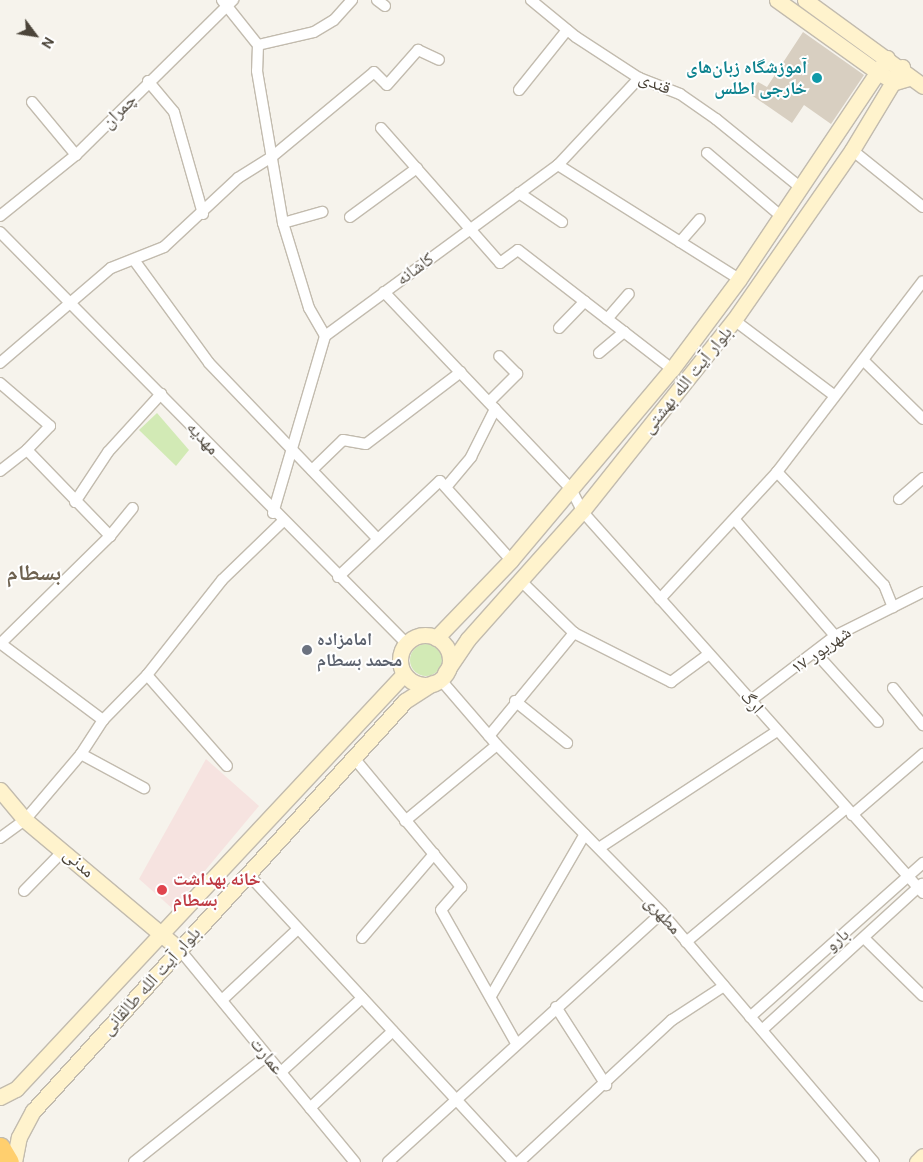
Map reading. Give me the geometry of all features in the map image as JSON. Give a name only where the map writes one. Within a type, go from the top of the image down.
[{"type":"highway","points":[[0,1147],[9,1162]]},
{"type":"street","points":[[258,45],[314,32],[334,20],[352,0]]},
{"type":"street","name":"قندی","points":[[531,0],[544,4],[567,30],[639,78],[687,99],[802,188]]},
{"type":"street","points":[[777,0],[879,73],[902,75]]},
{"type":"street","points":[[805,0],[887,58],[902,75],[923,86]]},
{"type":"street","points":[[227,2],[258,45],[258,72],[283,223],[309,308],[325,336],[294,451],[274,513]]},
{"type":"street","name":"چمران","points":[[0,216],[76,155],[227,2]]},
{"type":"street","points":[[519,90],[567,30]]},
{"type":"street","points":[[0,363],[69,301],[111,268],[164,247],[203,214],[238,178],[273,156],[374,72],[387,85],[418,50],[439,60]]},
{"type":"street","name":"بلوار آیت الله بهشتی","points":[[436,638],[511,560],[672,369],[739,279],[782,217],[879,73],[887,58]]},
{"type":"street","name":"بلوار آیت الله بهشتی","points":[[439,679],[468,640],[522,582],[582,511],[734,320],[902,75]]},
{"type":"street","name":"کاشانه","points":[[325,336],[558,165],[639,78]]},
{"type":"street","points":[[148,81],[174,112],[203,214]]},
{"type":"street","points":[[32,102],[76,155]]},
{"type":"street","points":[[381,128],[500,263],[518,250],[672,369]]},
{"type":"street","points":[[852,150],[923,207]]},
{"type":"street","points":[[707,153],[782,217]]},
{"type":"street","points":[[558,165],[739,279]]},
{"type":"street","points":[[350,218],[417,168]]},
{"type":"street","points":[[520,193],[562,222]]},
{"type":"street","points":[[283,223],[322,212]]},
{"type":"street","points":[[680,242],[700,219]]},
{"type":"street","name":"مهدیه","points":[[0,232],[161,394],[282,522],[406,643]]},
{"type":"street","points":[[134,260],[209,363],[377,538]]},
{"type":"street","points":[[660,599],[735,520],[777,472],[923,281]]},
{"type":"street","name":"ارگ","points":[[384,292],[571,489],[582,511],[908,878],[922,888]]},
{"type":"street","points":[[607,319],[629,294]]},
{"type":"street","points":[[559,328],[585,301]]},
{"type":"street","points":[[734,320],[835,396]]},
{"type":"street","points":[[599,354],[624,332]]},
{"type":"street","points":[[446,486],[471,457],[492,406],[517,374],[499,356]]},
{"type":"street","points":[[863,360],[923,419]]},
{"type":"street","points":[[312,470],[343,440],[366,444],[461,372]]},
{"type":"street","points":[[0,383],[50,426],[27,450],[0,471]]},
{"type":"street","points":[[75,502],[108,452],[161,394]]},
{"type":"street","points":[[27,450],[75,502],[110,536]]},
{"type":"street","points":[[777,472],[884,585],[893,606]]},
{"type":"street","points":[[900,500],[923,478]]},
{"type":"street","points":[[338,577],[377,538],[440,481],[511,560]]},
{"type":"street","points":[[103,720],[0,644],[110,536],[132,508]]},
{"type":"street","points":[[735,520],[835,636]]},
{"type":"street","points":[[0,838],[25,820],[81,754],[103,720],[147,674],[222,580],[282,522]]},
{"type":"street","points":[[522,582],[574,633],[671,682],[709,654]]},
{"type":"street","name":"۱۷ شهریور","points":[[750,701],[835,636],[893,606],[921,596]]},
{"type":"street","points":[[489,736],[515,701],[574,633]]},
{"type":"street","points":[[420,636],[436,638],[449,658],[439,679],[417,684],[404,674],[400,658],[406,643],[420,636]]},
{"type":"street","points":[[815,652],[878,722]]},
{"type":"street","points":[[147,674],[227,766]]},
{"type":"street","name":"بلوار آیت الله طالقانی","points":[[0,1097],[16,1089],[404,674]]},
{"type":"street","name":"مطهری","points":[[439,679],[497,745],[662,913],[874,1162]]},
{"type":"street","name":"بلوار آیت الله طالقانی","points":[[14,1162],[19,1137],[33,1111],[405,701],[439,679]]},
{"type":"street","points":[[893,688],[923,725]]},
{"type":"street","points":[[515,701],[567,743]]},
{"type":"street","points":[[600,848],[777,731]]},
{"type":"street","points":[[405,821],[497,745]]},
{"type":"street","points":[[81,754],[144,788]]},
{"type":"street","points":[[686,942],[923,754]]},
{"type":"street","points":[[354,758],[461,887],[441,910],[516,1042]]},
{"type":"street","name":"مدنی","points":[[0,790],[25,820],[64,850],[159,936],[180,950]]},
{"type":"street","points":[[491,996],[585,834]]},
{"type":"street","points":[[24,891],[64,850]]},
{"type":"street","points":[[362,938],[434,854]]},
{"type":"street","name":"بارو","points":[[750,1018],[908,878],[923,862]]},
{"type":"street","points":[[248,874],[514,1162]]},
{"type":"street","name":"بارو","points":[[762,1030],[922,888]]},
{"type":"street","points":[[388,1162],[516,1042],[662,913]]},
{"type":"street","points":[[222,1000],[298,929]]},
{"type":"street","points":[[865,940],[923,996]]},
{"type":"street","name":"عمارت","points":[[180,950],[354,1162]]},
{"type":"street","points":[[519,1162],[606,1085],[672,1020],[724,986]]},
{"type":"street","points":[[281,1072],[362,998]]},
{"type":"street","points":[[556,1007],[606,1085]]},
{"type":"street","points":[[310,1108],[393,1031]]},
{"type":"street","points":[[134,1162],[267,1056]]},
{"type":"street","points":[[917,1162],[923,1156]]},
{"type":"shaded area","points":[[206,759],[259,806],[173,909],[139,879]]},
{"type":"green space","points":[[157,413],[189,450],[176,466],[139,430]]},
{"type":"green space","points":[[426,644],[438,648],[442,660],[438,672],[426,676],[414,672],[410,660],[414,648]]},
{"type":"building","name":"آموزشگاه زبان‌های خارجی اطلس","points":[[803,32],[864,75],[831,124],[804,105],[792,123],[750,94],[758,82],[767,87]]},
{"type":"place","name":"آموزشگاه زبان‌های خارجی اطلس","points":[[817,78]]},
{"type":"place","name":"امامزاده محمد بسطام","points":[[307,650]]},
{"type":"place","name":"خانه بهداشت بسطام","points":[[162,890]]},
{"type":"district","name":"بسطام","points":[[34,573]]}]
